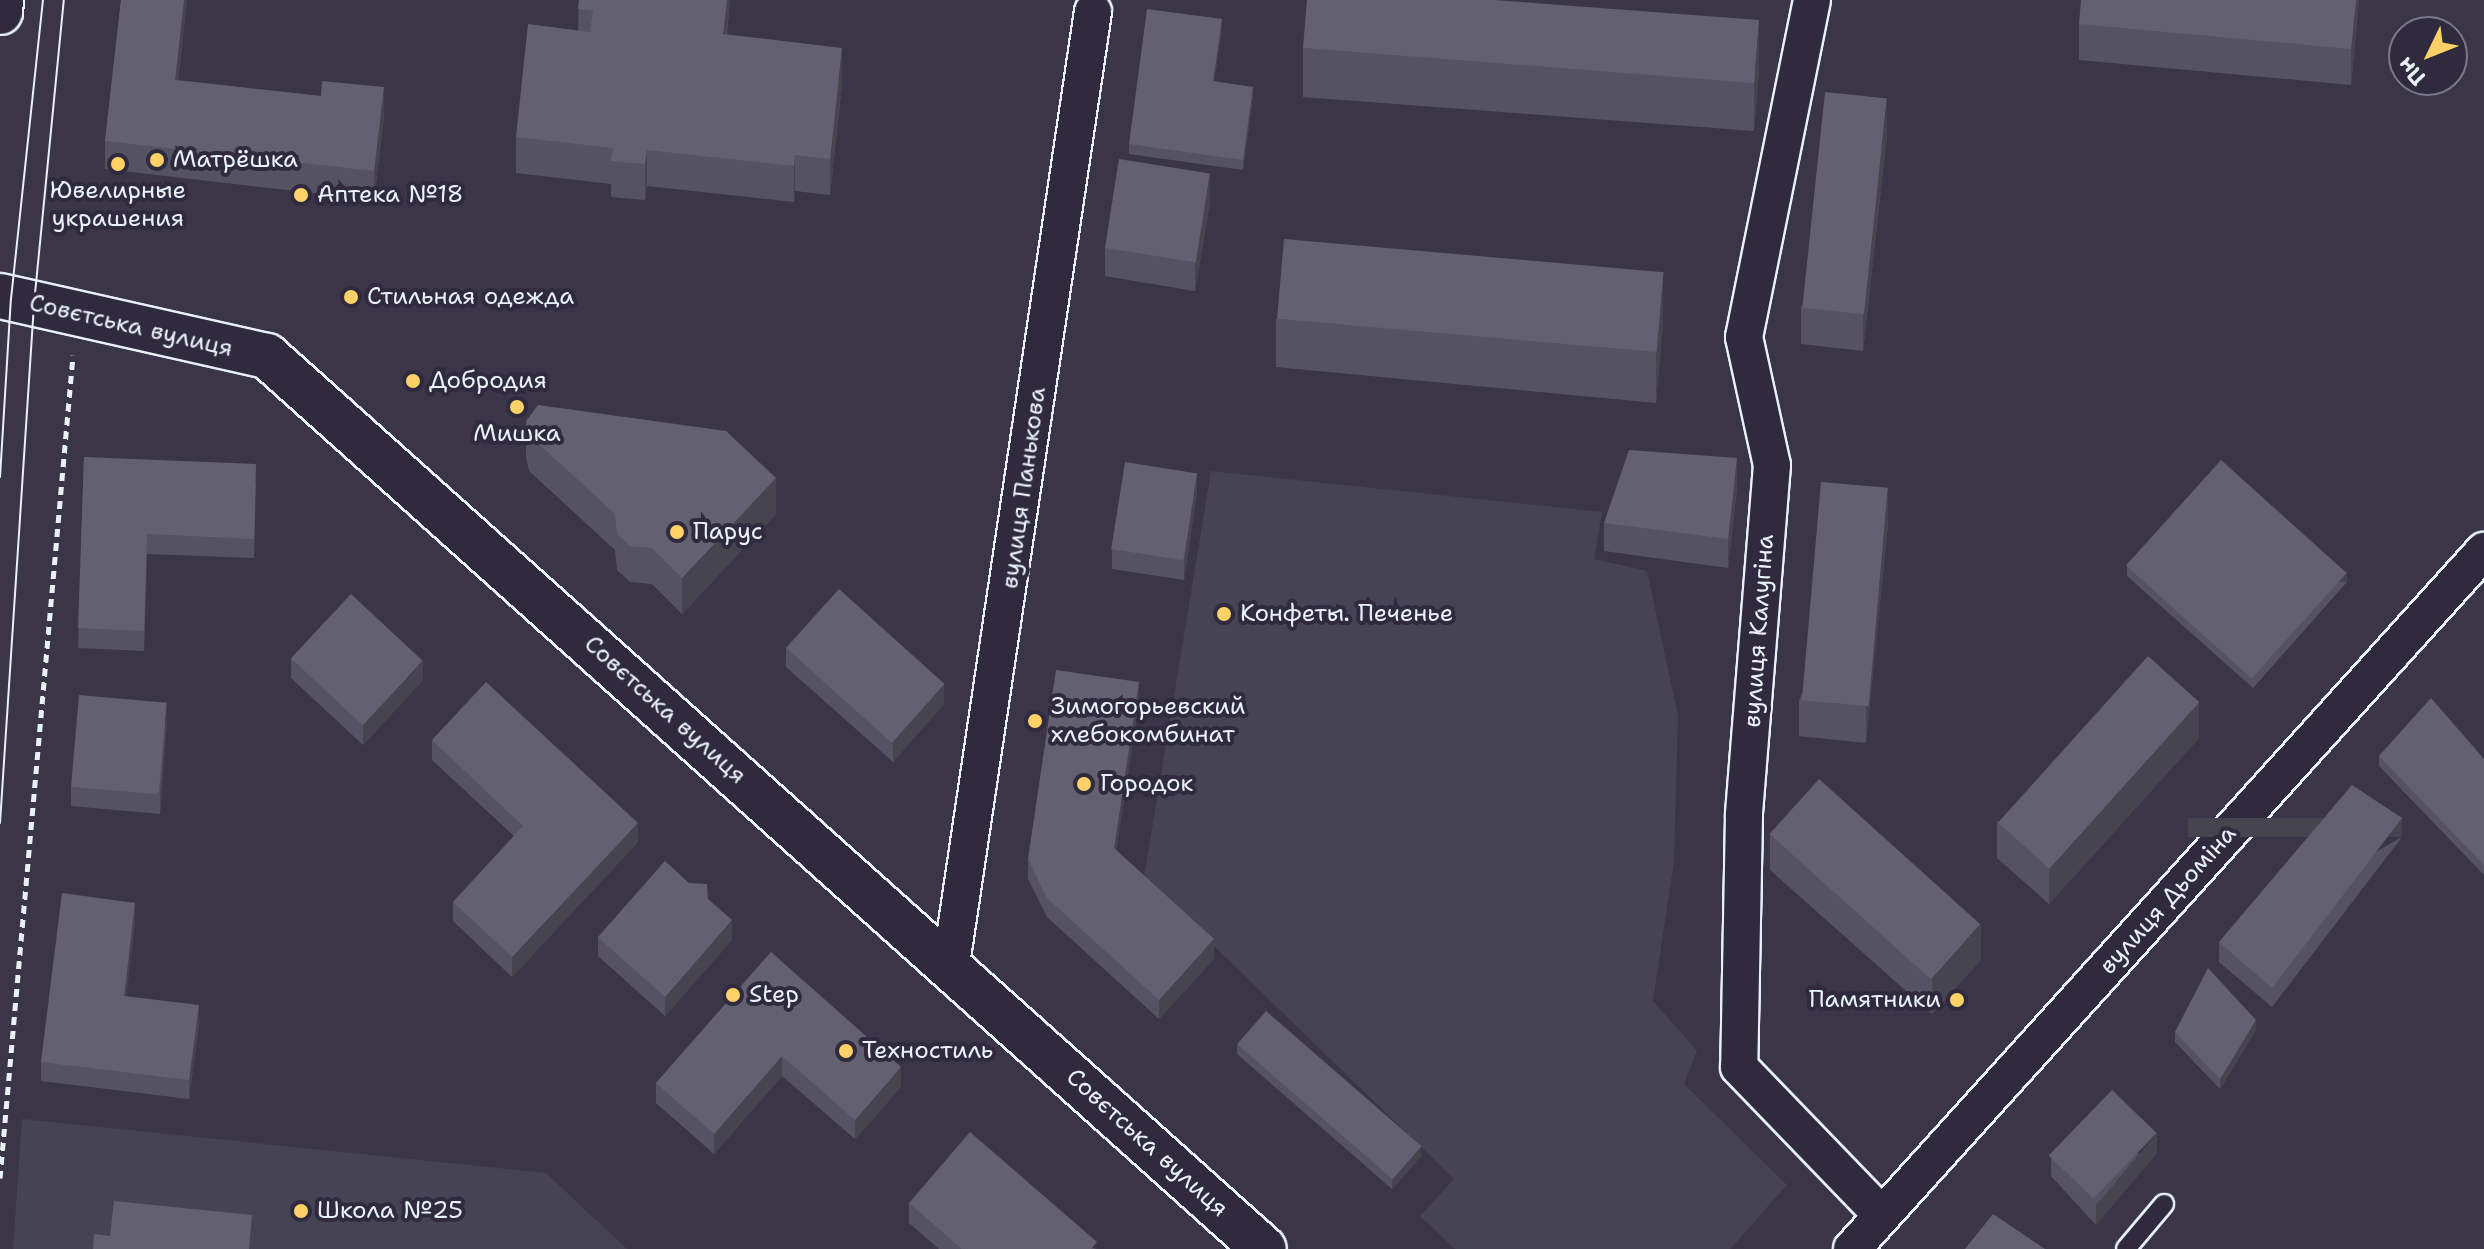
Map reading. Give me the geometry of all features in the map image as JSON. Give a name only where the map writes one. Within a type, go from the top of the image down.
[{"type":"main road","points":[[0,12],[1,0]]},
{"type":"main road","name":"Совєтська вулиця","points":[[0,296],[267,356],[951,964],[1264,1249]]},
{"type":"street","name":"вулиця Калугіна","points":[[1812,0],[1744,337],[1772,465],[1744,816],[1739,1067],[1882,1215]]},
{"type":"street","name":"вулиця Панькова","points":[[951,964],[1093,12]]},
{"type":"street","name":"вулиця Дьоміна","points":[[1852,1249],[2484,551]]},
{"type":"lane","points":[[2126,1249],[2164,1204]]},
{"type":"path","points":[[0,1178],[77,314]]},
{"type":"shaded area","points":[[1211,471],[1602,512],[1594,559],[1647,571],[1678,716],[1674,861],[1653,1001],[1697,1051],[1684,1084],[1787,1185],[1730,1249],[1455,1249],[1420,1216],[1454,1179],[1144,878]]},
{"type":"shaded area","name":"Школа №25","points":[[22,1119],[546,1173],[627,1249],[13,1249]]},
{"type":"building","points":[[121,0],[184,0],[175,80],[321,96],[322,81],[384,87],[374,171],[105,141]]},
{"type":"building","points":[[579,0],[727,0],[723,34],[842,48],[830,159],[795,155],[794,166],[647,150],[645,164],[611,161],[613,148],[516,137],[528,24],[590,32],[593,11],[578,9]]},
{"type":"building","points":[[1307,0],[1494,0],[1759,20],[1754,83],[1303,48]]},
{"type":"building","points":[[2081,0],[2356,0],[2351,49],[2079,24]]},
{"type":"building","points":[[1147,9],[1222,19],[1213,81],[1253,87],[1243,160],[1129,144]]},
{"type":"building","points":[[1825,92],[1887,98],[1864,314],[1802,308]]},
{"type":"building","points":[[1119,159],[1210,173],[1196,262],[1105,248]]},
{"type":"building","points":[[1284,239],[1664,272],[1657,352],[1277,319]]},
{"type":"building","name":"Парус","points":[[538,405],[726,431],[776,478],[682,578],[652,548],[630,546],[617,534],[615,514],[529,435],[526,421]]},
{"type":"building","points":[[1629,450],[1737,458],[1728,539],[1604,523]]},
{"type":"building","points":[[84,457],[256,464],[254,539],[147,534],[144,631],[78,628]]},
{"type":"building","points":[[2221,460],[2347,573],[2252,679],[2126,566]]},
{"type":"building","points":[[1125,462],[1197,473],[1183,560],[1111,549]]},
{"type":"building","points":[[1821,482],[1888,488],[1869,706],[1802,700]]},
{"type":"building","points":[[839,589],[945,684],[892,743],[786,648]]},
{"type":"building","points":[[351,594],[423,661],[363,725],[291,658]]},
{"type":"building","points":[[2148,656],[2199,702],[2049,869],[1998,822]]},
{"type":"building","name":"Городок","points":[[1056,670],[1139,682],[1114,848],[1214,939],[1159,1000],[1047,898],[1028,859]]},
{"type":"building","points":[[486,682],[638,823],[512,957],[453,902],[523,826],[432,740]]},
{"type":"building","points":[[79,695],[167,703],[159,794],[71,787]]},
{"type":"building","points":[[2431,698],[2484,759],[2484,865],[2379,756]]},
{"type":"building","points":[[1819,779],[1980,924],[1931,979],[1769,834]]},
{"type":"building","points":[[2352,785],[2402,818],[2272,988],[2219,942]]},
{"type":"building","points":[[665,861],[689,883],[707,884],[708,899],[732,920],[665,997],[598,937]]},
{"type":"building","points":[[62,893],[135,903],[124,996],[199,1005],[189,1080],[41,1062]]},
{"type":"building","points":[[771,952],[901,1067],[855,1120],[782,1056],[714,1134],[656,1083]]},
{"type":"building","points":[[2208,968],[2256,1020],[2220,1079],[2175,1032]]},
{"type":"building","points":[[1266,1011],[1421,1146],[1393,1179],[1237,1044]]},
{"type":"building","points":[[2112,1090],[2157,1133],[2093,1199],[2049,1155]]},
{"type":"building","points":[[970,1132],[1097,1242],[1091,1249],[962,1249],[909,1203]]},
{"type":"building","points":[[114,1201],[252,1215],[249,1249],[93,1249],[94,1234],[110,1236]]},
{"type":"building","points":[[1993,1214],[2045,1249],[1965,1249]]},
{"type":"tram line","points":[[0,477],[11,299],[43,0]]},
{"type":"tram line","points":[[0,823],[34,304],[64,0]]},
{"type":"place","name":"Матрёшка","points":[[157,160]]},
{"type":"place","name":"Ювелирные украшения","points":[[118,164]]},
{"type":"place","name":"Аптека №18","points":[[301,195]]},
{"type":"place","name":"Стильная одежда","points":[[351,297]]},
{"type":"place","name":"Добродия","points":[[413,381]]},
{"type":"place","name":"Мишка","points":[[517,407]]},
{"type":"place","name":"Парус","points":[[677,532]]},
{"type":"place","name":"Конфеты. Печенье","points":[[1224,614]]},
{"type":"place","name":"Зимогорьевский хлебокомбинат","points":[[1035,721]]},
{"type":"place","name":"Городок","points":[[1084,784]]},
{"type":"place","name":"Step","points":[[733,995]]},
{"type":"place","name":"Памятники","points":[[1957,1000]]},
{"type":"place","name":"Техностиль","points":[[846,1051]]},
{"type":"place","name":"Школа №25","points":[[301,1211]]}]
